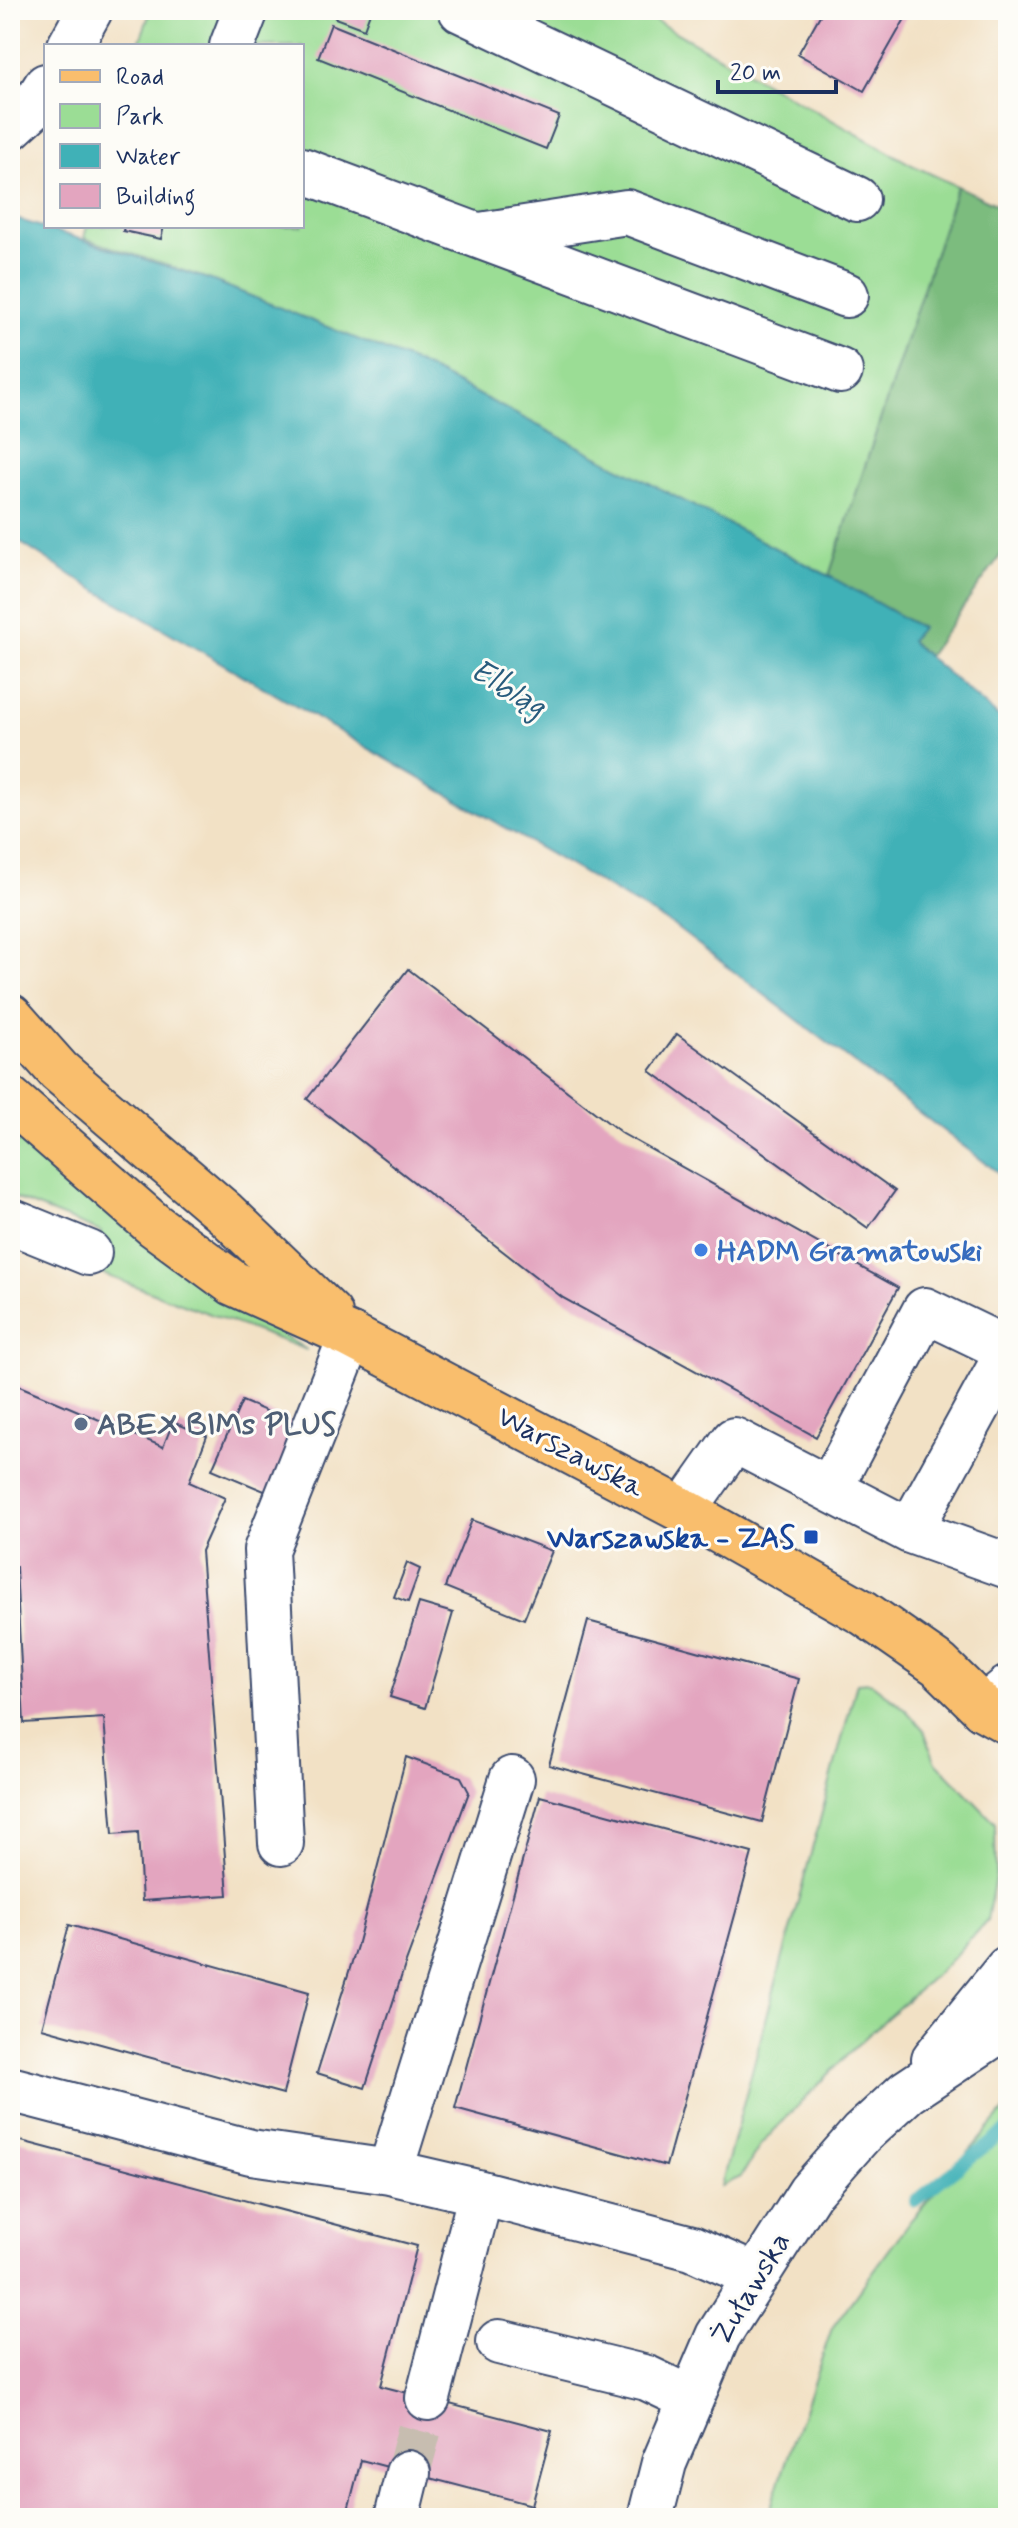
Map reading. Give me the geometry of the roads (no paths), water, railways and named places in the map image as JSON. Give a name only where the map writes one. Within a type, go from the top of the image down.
[{"type":"main road","name":"Warszawska","points":[[10,1016],[59,1071],[225,1213],[351,1336]]},
{"type":"main road","name":"Warszawska","points":[[10,1099],[154,1225],[233,1283],[351,1336],[684,1511],[864,1613],[1000,1706],[1008,1755]]},
{"type":"street","points":[[71,44],[90,10]]},
{"type":"street","points":[[233,44],[246,10]]},
{"type":"street","points":[[461,10],[857,199]]},
{"type":"street","points":[[10,128],[32,108],[44,89]]},
{"type":"street","points":[[304,171],[840,371]]},
{"type":"street","points":[[477,236],[627,212],[846,295]]},
{"type":"street","points":[[10,1221],[89,1253]]},
{"type":"street","points":[[830,1488],[925,1310],[1008,1351],[910,1531]]},
{"type":"street","points":[[281,1843],[266,1550],[351,1336]]},
{"type":"street","points":[[684,1511],[734,1440],[910,1531],[1008,1566]]},
{"type":"street","points":[[390,2172],[512,1779]]},
{"type":"street","name":"Żuławska","points":[[650,2518],[664,2463],[718,2336],[755,2276],[810,2192],[861,2134],[907,2092],[1008,1968]]},
{"type":"street","name":"Żuławska","points":[[907,2092],[1008,2025]]},
{"type":"street","points":[[10,2089],[251,2152],[390,2172],[481,2193],[692,2248],[755,2276]]},
{"type":"street","points":[[428,2398],[481,2193]]},
{"type":"street","points":[[499,2342],[647,2378],[691,2399]]},
{"type":"street","points":[[397,2518],[408,2473]]},
{"type":"water","name":"Elbląg","points":[[10,217],[211,280],[419,364],[829,576],[921,628],[910,641],[1008,725],[1008,1180],[674,926],[82,582],[10,536]]},
{"type":"waterway","points":[[915,2201],[1008,2129]]},
{"type":"tunnel","points":[[408,2473],[428,2398]]},
{"type":"place","name":"HADM Gramatowski","points":[[701,1250]]},
{"type":"place","name":"ABEX BIMs PLUS","points":[[81,1424]]},
{"type":"place","name":"Warszawska - ZAS","points":[[811,1537]]}]
